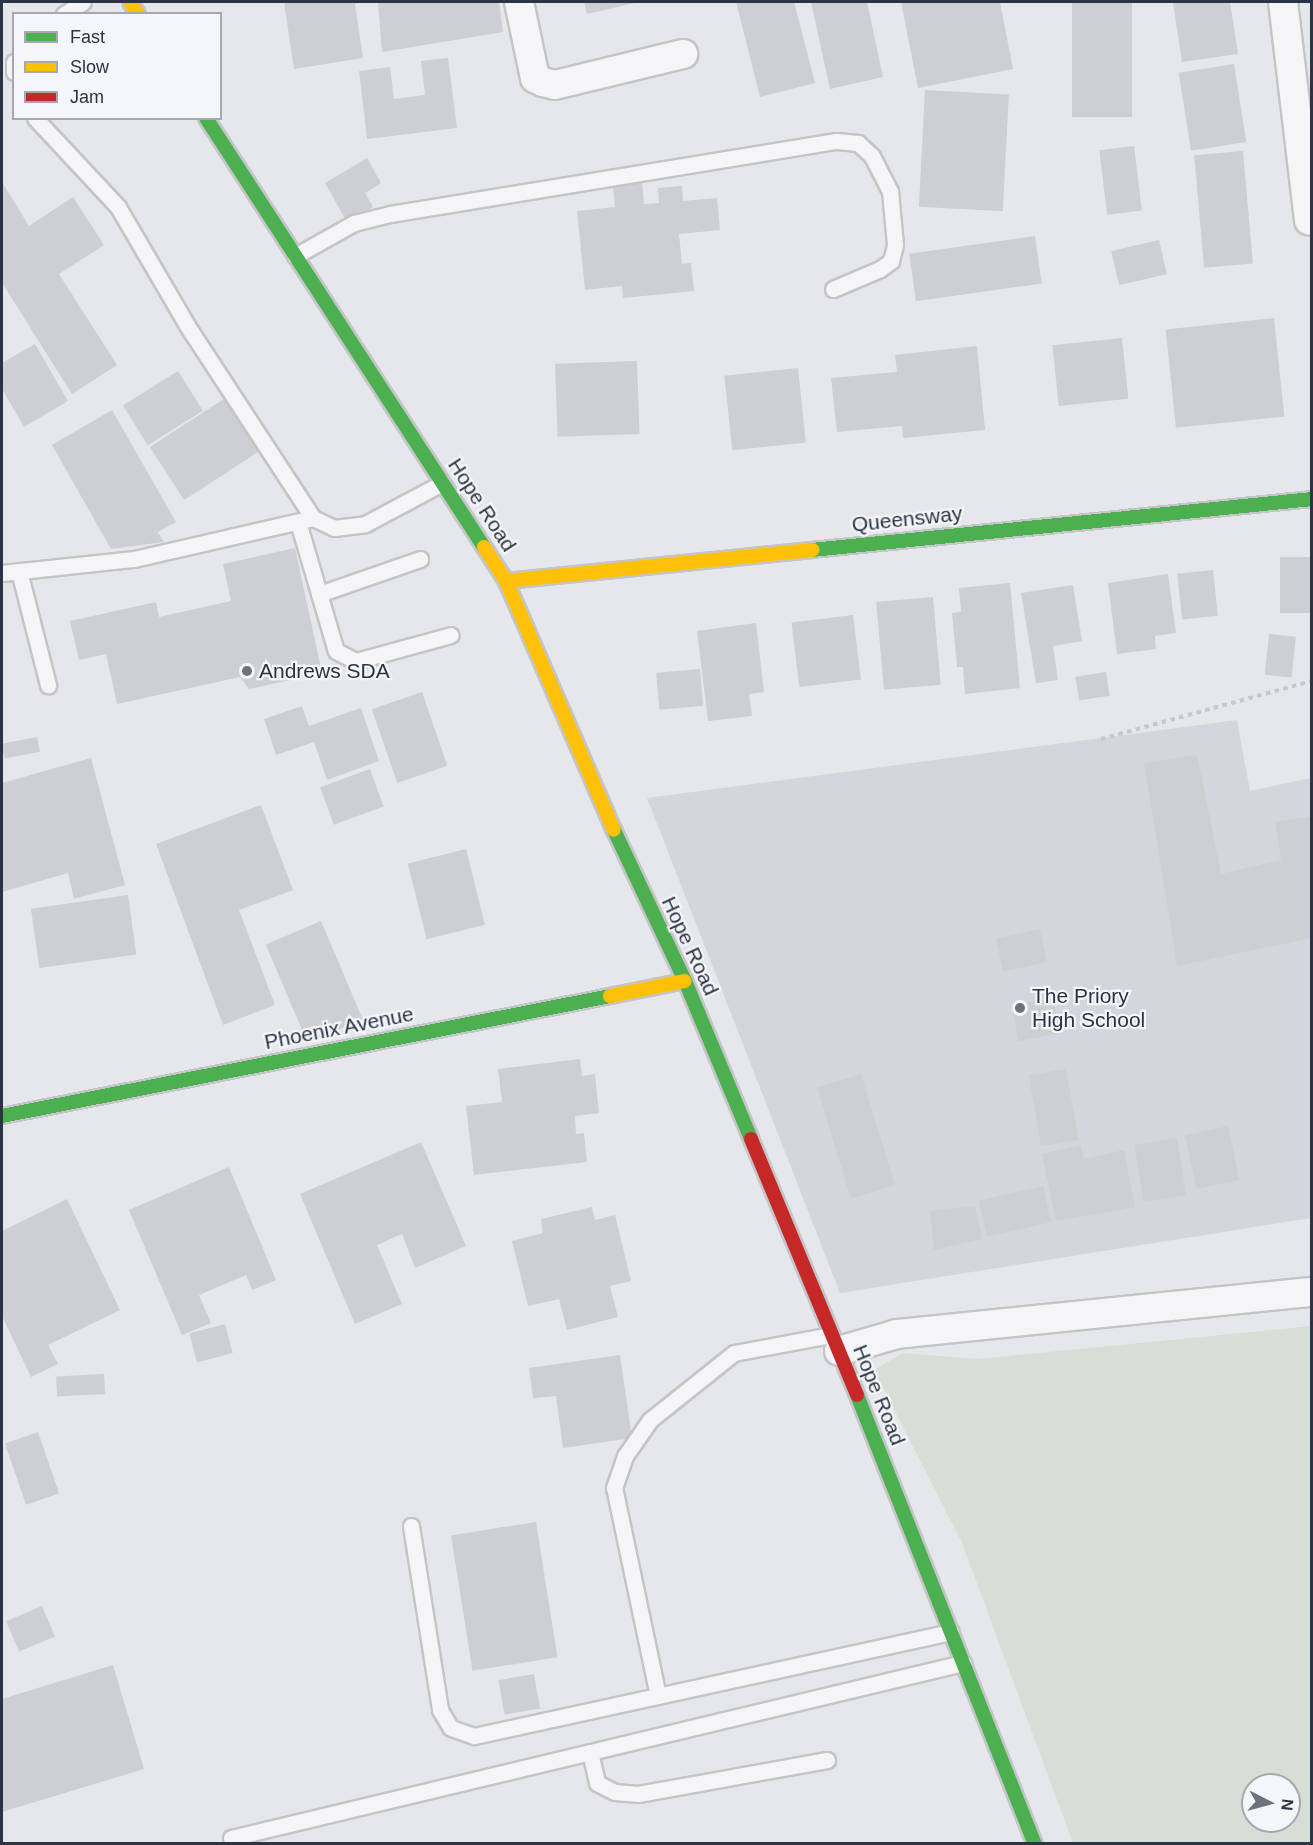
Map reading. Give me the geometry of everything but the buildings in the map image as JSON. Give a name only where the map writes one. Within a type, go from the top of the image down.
[{"type":"main road","name":"Hope Road","points":[[207,120],[506,581],[616,835],[685,981],[835,1343],[1035,1844]]},
{"type":"main road","name":"Queensway","points":[[506,581],[1311,499]]},
{"type":"main road","name":"Phoenix Avenue","points":[[2,1116],[685,981]]},
{"type":"street","points":[[519,2],[535,78],[543,82],[555,84],[683,54]]},
{"type":"street","points":[[1283,2],[1309,220]]},
{"type":"street","points":[[835,1343],[897,1334],[1311,1292]]},
{"type":"lane","points":[[67,12],[83,2]]},
{"type":"lane","points":[[37,120],[118,207],[305,520],[319,594],[336,651],[356,661],[452,635]]},
{"type":"lane","points":[[295,256],[354,224],[390,213],[836,141],[858,143],[872,156],[890,191],[895,245],[891,261],[880,269],[833,289]]},
{"type":"lane","points":[[2,573],[134,560],[305,520],[334,528],[365,524],[442,483]]},
{"type":"lane","points":[[319,594],[420,559]]},
{"type":"lane","points":[[19,571],[48,685]]},
{"type":"lane","points":[[658,1696],[614,1488],[625,1456],[650,1420],[734,1353],[835,1343]]},
{"type":"lane","points":[[411,1526],[440,1710],[452,1728],[474,1736],[951,1632]]},
{"type":"lane","points":[[231,1838],[963,1663]]},
{"type":"lane","points":[[590,1752],[597,1783],[615,1792],[638,1794],[827,1760]]},
{"type":"path","points":[[1101,739],[1311,681]]},
{"type":"shaded area","name":"The Priory High School","points":[[1237,720],[1250,791],[1311,778],[1311,1218],[840,1293],[647,798]]},
{"type":"shaded area","points":[[1311,1326],[1311,1843],[1073,1843],[962,1543],[874,1370],[903,1353],[979,1359]]},
{"type":"traffic: fast","points":[[207,120],[484,547]]},
{"type":"traffic: fast","points":[[812,550],[1312,499]]},
{"type":"traffic: fast","points":[[614,830],[685,981],[751,1139]]},
{"type":"traffic: fast","points":[[2,1116],[610,996]]},
{"type":"traffic: fast","points":[[857,1395],[1035,1844]]},
{"type":"traffic: slow","points":[[130,2],[137,12]]},
{"type":"traffic: slow","points":[[484,547],[506,581],[614,830]]},
{"type":"traffic: slow","points":[[506,581],[812,550]]},
{"type":"traffic: slow","points":[[610,996],[685,981]]},
{"type":"traffic: jam","points":[[751,1139],[857,1395]]},
{"type":"place","name":"Andrews SDA","points":[[247,671]]},
{"type":"place","name":"The Priory High School","points":[[1020,1008]]}]
